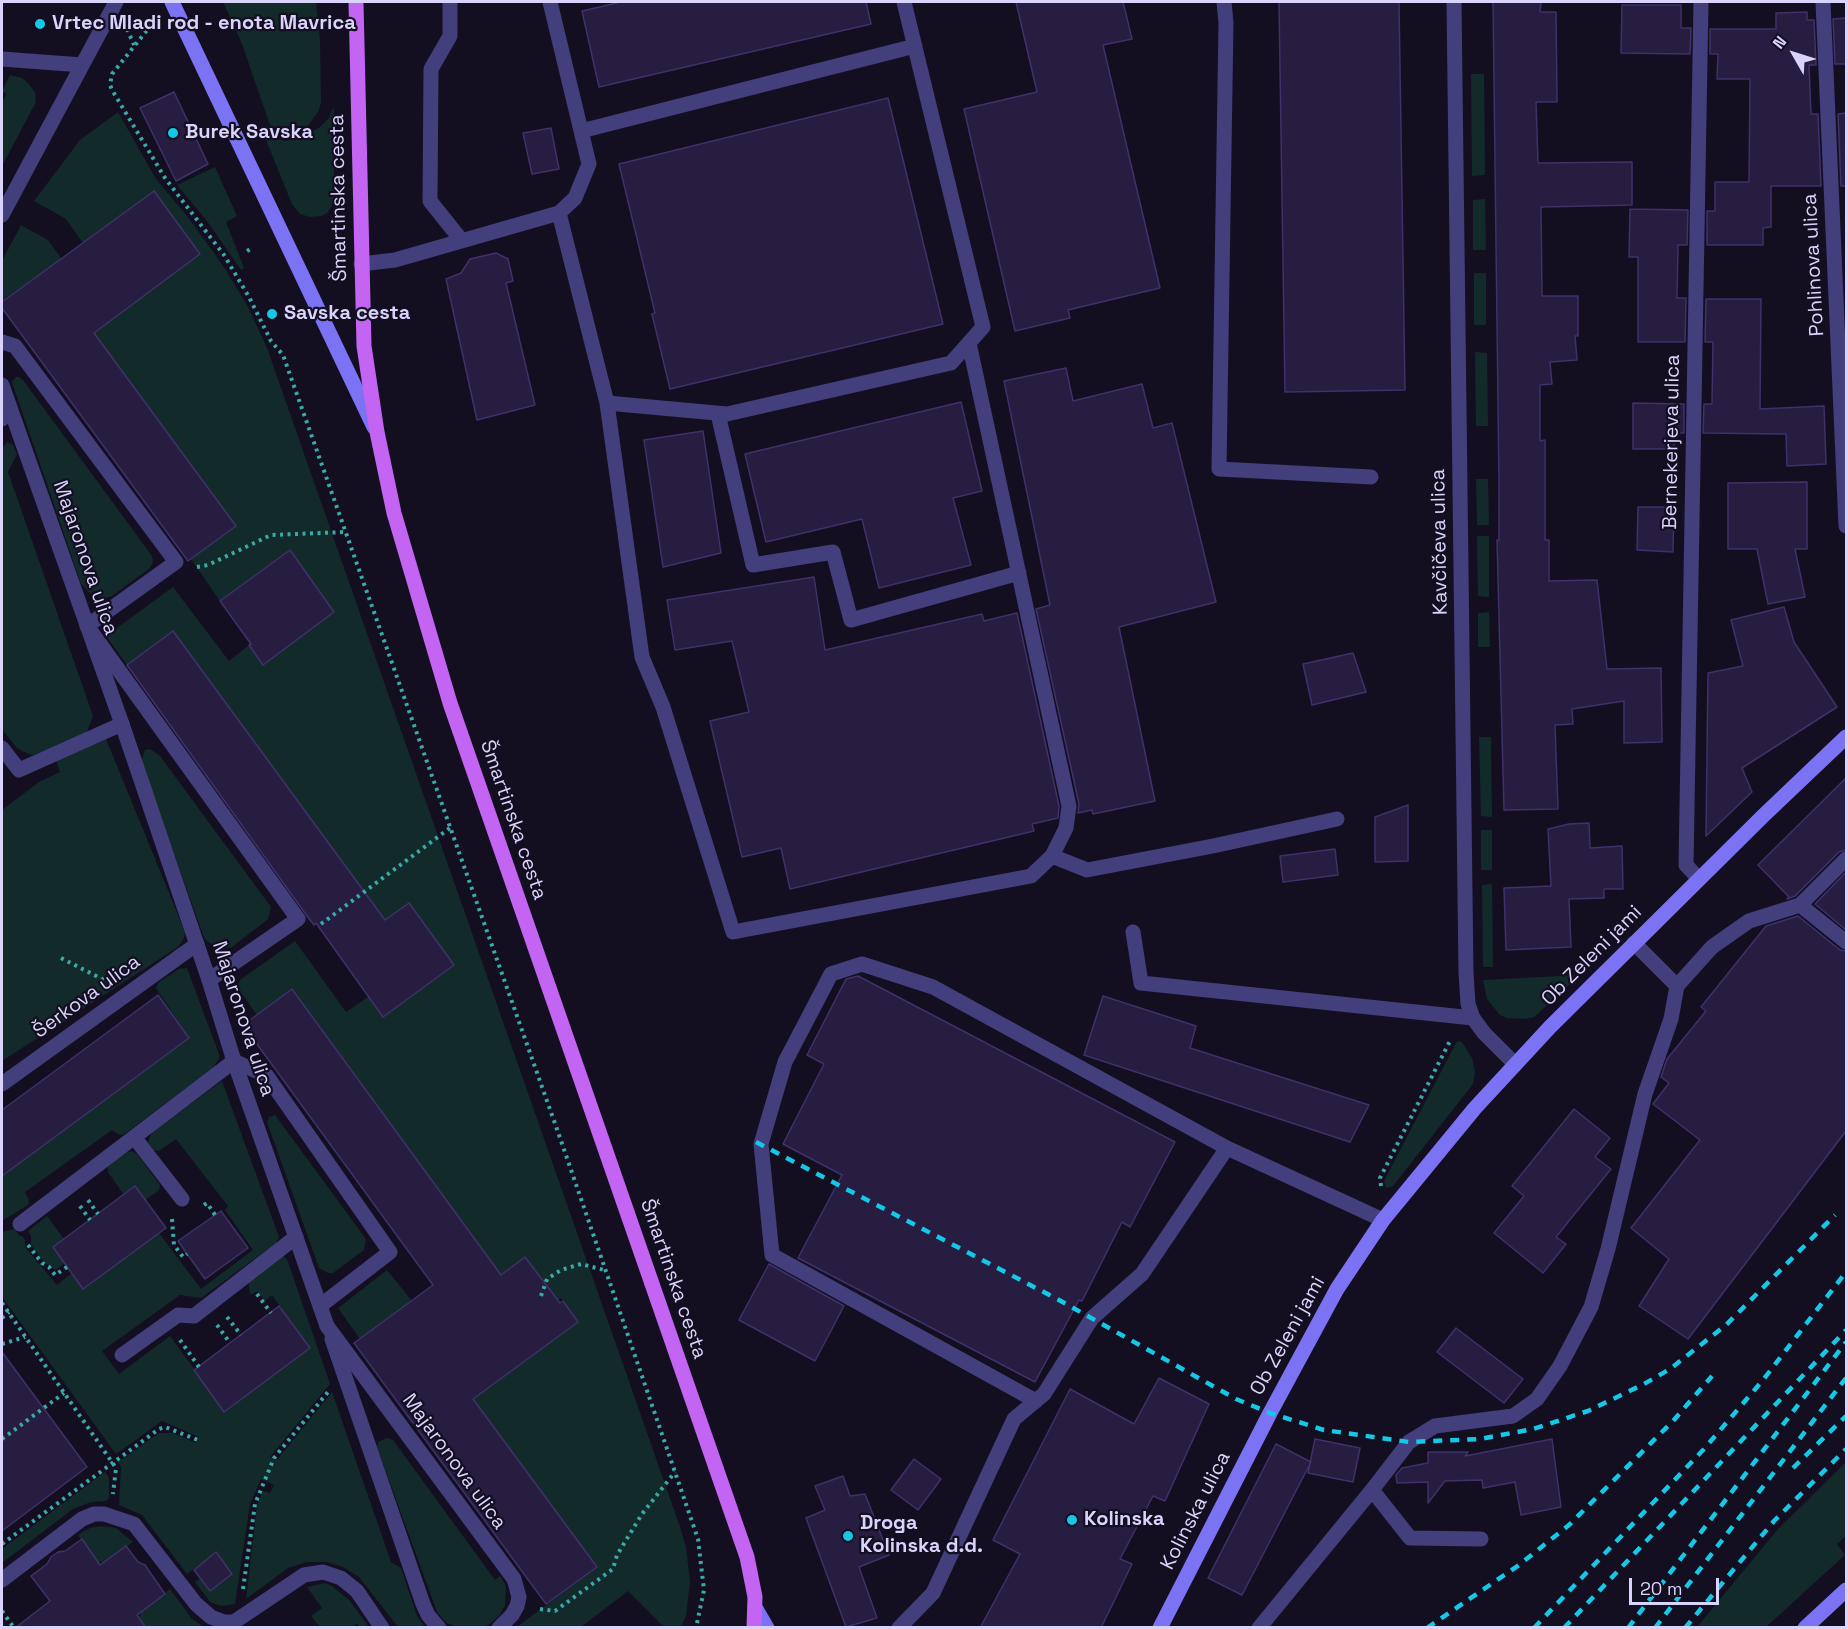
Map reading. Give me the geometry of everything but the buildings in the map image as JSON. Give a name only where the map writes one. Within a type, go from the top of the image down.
[{"type":"main road","name":"Šmartinska cesta","points":[[356,2],[364,346],[377,432],[394,513],[450,703],[742,1543],[751,1572],[756,1609],[754,1628]]},
{"type":"street","points":[[2,215],[116,2]]},
{"type":"street","points":[[172,2],[377,432]]},
{"type":"street","points":[[450,2],[450,36],[430,69],[430,201],[462,241]]},
{"type":"street","points":[[361,264],[395,260],[559,213],[575,198],[589,164],[550,2]]},
{"type":"street","points":[[607,403],[727,414],[951,363],[983,327],[904,2]]},
{"type":"street","points":[[1224,2],[1226,23],[1220,469],[1371,477]]},
{"type":"street","name":"Kavčičeva ulica","points":[[1454,2],[1466,974],[1468,1004],[1473,1017],[1484,1033],[1515,1064]]},
{"type":"street","name":"Bernekerjeva ulica","points":[[1699,879],[1686,865],[1701,2]]},
{"type":"street","name":"Pohlinova ulica","points":[[1823,2],[1846,526]]},
{"type":"street","points":[[581,131],[915,46]]},
{"type":"street","points":[[2,59],[82,65]]},
{"type":"street","points":[[559,213],[607,403],[642,657],[663,707],[734,932],[1031,876],[1052,856],[1066,828],[1069,806],[969,343]]},
{"type":"street","points":[[2,342],[15,346],[176,562],[87,626],[298,919],[209,980]]},
{"type":"street","name":"Majaronova ulica","points":[[2,385],[5,412],[122,724],[209,980],[234,1061],[423,1604],[428,1615],[439,1628]]},
{"type":"street","points":[[718,414],[753,565],[833,552],[851,620],[1019,573]]},
{"type":"street","points":[[2,748],[19,770],[122,724]]},
{"type":"street","name":"Ob Zeleni jami","points":[[1270,1413],[1337,1289],[1383,1220],[1475,1108],[1634,943],[1846,737]]},
{"type":"street","points":[[1052,856],[1087,870],[1337,819]]},
{"type":"street","points":[[1259,1628],[1409,1442],[1435,1426],[1513,1416],[1537,1399],[1560,1366],[1591,1307],[1608,1249],[1644,1094],[1671,1020],[1677,986],[1712,947],[1749,921],[1800,905],[1846,859]]},
{"type":"street","points":[[1800,905],[1846,942]]},
{"type":"street","points":[[1133,932],[1141,983],[1473,1017]]},
{"type":"street","points":[[1634,943],[1677,986]]},
{"type":"street","name":"Šerkova ulica","points":[[2,1084],[196,944]]},
{"type":"street","points":[[1036,1401],[772,1255],[761,1144],[785,1062],[831,974],[862,964],[933,987],[1227,1148],[1383,1220]]},
{"type":"street","points":[[20,1224],[234,1061],[267,1076],[390,1252],[320,1306]]},
{"type":"street","points":[[134,1137],[182,1200]]},
{"type":"street","points":[[899,1628],[933,1593],[1014,1419],[1044,1394],[1092,1318],[1142,1274],[1227,1148]]},
{"type":"street","points":[[122,1355],[178,1315],[194,1316],[296,1237]]},
{"type":"street","name":"Majaronova ulica","points":[[327,1326],[514,1579],[519,1597],[517,1606]]},
{"type":"street","name":"Kolinska ulica","points":[[1160,1628],[1270,1413]]},
{"type":"street","points":[[1372,1490],[1410,1538],[1481,1539]]},
{"type":"street","points":[[2,1580],[82,1519],[94,1514],[111,1515],[134,1524],[196,1604],[215,1622],[234,1622],[304,1575],[323,1572],[341,1578],[357,1591],[382,1628]]},
{"type":"street","points":[[1809,1626],[1846,1590]]},
{"type":"street","points":[[500,1628],[517,1606]]},
{"type":"street","points":[[756,1609],[767,1628]]},
{"type":"path","points":[[151,26],[112,74],[112,90],[165,178],[224,255],[271,341],[284,355],[698,1539],[704,1590],[696,1628]]},
{"type":"path","points":[[247,251],[252,248]]},
{"type":"path","points":[[272,314],[278,311]]},
{"type":"path","points":[[191,568],[208,565],[271,535],[346,531]]},
{"type":"path","points":[[318,927],[450,828]]},
{"type":"path","points":[[61,958],[128,993]]},
{"type":"path","points":[[1383,1220],[1380,1178],[1450,1039],[1473,1017]]},
{"type":"path","points":[[182,1200],[171,1208],[174,1245],[183,1257],[187,1254]]},
{"type":"path","points":[[20,1224],[26,1233],[28,1246],[55,1275],[67,1267]]},
{"type":"path","points":[[541,1296],[547,1279],[561,1270],[581,1264],[605,1270]]},
{"type":"path","points":[[251,1298],[256,1294],[271,1313]]},
{"type":"path","points":[[2,1303],[116,1468],[114,1488]]},
{"type":"path","points":[[2,1318],[9,1312]]},
{"type":"path","points":[[168,1323],[198,1367]]},
{"type":"path","points":[[2,1344],[25,1337]]},
{"type":"path","points":[[238,1619],[255,1504],[274,1458],[343,1374]]},
{"type":"path","points":[[2,1439],[64,1392]]},
{"type":"path","points":[[2,1544],[159,1429],[165,1427],[198,1440]]},
{"type":"path","points":[[517,1606],[555,1611],[607,1575],[613,1569],[617,1555],[642,1514],[675,1472]]},
{"type":"path","points":[[2,1611],[14,1628]]},
{"type":"green space","points":[[223,2],[316,2],[320,41],[321,103],[318,112],[307,127],[286,132],[270,125],[242,44]]},
{"type":"green space","points":[[1471,74],[1484,74],[1485,175],[1472,176]]},
{"type":"green space","points":[[10,75],[22,78],[28,83],[35,92],[36,102],[2,166],[2,103],[6,94],[2,91]]},
{"type":"green space","points":[[334,107],[334,203],[327,213],[310,217],[300,214],[292,204],[262,130],[285,141],[302,138],[320,127],[328,119]]},
{"type":"green space","points":[[118,112],[156,179],[222,264],[247,305],[267,348],[680,1527],[686,1547],[690,1582],[686,1616],[681,1627],[664,1627],[628,1591],[581,1627],[517,1627],[596,1568],[360,1339],[338,1308],[387,1270],[412,1301],[416,1297],[473,1366],[578,1322],[561,1298],[557,1301],[525,1257],[452,1311],[483,1250],[293,989],[257,1015],[237,987],[240,980],[295,941],[346,1012],[368,997],[383,1017],[454,965],[409,903],[339,954],[173,632],[127,665],[106,636],[173,587],[229,661],[249,645],[263,664],[334,612],[290,550],[220,601],[191,559],[236,526],[47,269],[2,301],[2,261],[21,225],[48,240],[93,302],[130,306],[200,254],[154,192],[83,243],[66,219],[34,201],[80,140]]},
{"type":"green space","points":[[215,167],[237,216],[226,222],[244,268],[241,270],[207,221],[177,185]]},
{"type":"green space","points":[[1485,199],[1486,250],[1473,250],[1473,200]]},
{"type":"green space","points":[[1474,273],[1486,273],[1486,325],[1474,325]]},
{"type":"green space","points":[[1475,352],[1487,353],[1488,426],[1476,426]]},
{"type":"green space","points":[[16,377],[23,380],[152,556],[153,562],[150,568],[112,596],[101,599],[92,595],[81,584],[12,382]]},
{"type":"green space","points":[[7,442],[13,445],[17,454],[8,472],[93,716],[86,734],[33,755],[17,748],[2,729],[2,448]]},
{"type":"green space","points":[[1476,479],[1488,479],[1489,525],[1477,525]]},
{"type":"green space","points":[[1477,536],[1489,536],[1489,597],[1478,596]]},
{"type":"green space","points":[[1489,612],[1490,647],[1478,647],[1478,613]]},
{"type":"green space","points":[[1479,737],[1491,737],[1492,817],[1481,816]]},
{"type":"green space","points":[[106,739],[185,932],[184,938],[178,947],[2,1061],[2,810],[39,782],[60,772],[56,760]]},
{"type":"green space","points":[[150,749],[160,756],[271,907],[268,919],[232,947],[222,949],[215,947],[205,939],[202,932],[141,761],[145,750]]},
{"type":"green space","points":[[1481,830],[1492,830],[1492,870],[1481,870]]},
{"type":"green space","points":[[1492,884],[1493,967],[1483,967],[1482,885]]},
{"type":"green space","points":[[187,968],[220,1057],[213,1068],[123,1135],[112,1130],[25,1192],[29,1200],[28,1205],[2,1221],[2,1176],[189,1038],[156,988],[159,982],[179,969]]},
{"type":"green space","points":[[1580,975],[1534,1017],[1525,1019],[1507,1018],[1500,1015],[1487,999],[1483,980]]},
{"type":"green space","points":[[1458,1041],[1462,1042],[1472,1058],[1475,1072],[1473,1084],[1393,1186],[1386,1188],[1384,1181]]},
{"type":"green space","points":[[222,1081],[279,1237],[276,1243],[201,1298],[180,1295],[102,1351],[119,1374],[170,1336],[225,1411],[310,1348],[272,1295],[265,1301],[257,1291],[251,1295],[249,1289],[249,1282],[282,1255],[287,1259],[330,1384],[270,1457],[277,1460],[332,1392],[391,1562],[401,1568],[417,1616],[425,1627],[398,1627],[359,1577],[343,1567],[327,1562],[307,1562],[288,1568],[246,1599],[257,1506],[263,1491],[270,1493],[274,1485],[261,1479],[250,1504],[235,1604],[221,1606],[210,1602],[195,1582],[200,1578],[210,1591],[232,1574],[216,1553],[187,1574],[142,1515],[119,1505],[121,1467],[118,1462],[159,1433],[173,1433],[196,1443],[199,1437],[162,1421],[116,1454],[2,1297],[2,1232],[14,1229],[25,1240],[25,1247],[57,1285],[72,1273],[83,1289],[159,1233],[201,1289],[253,1250],[225,1210],[228,1206],[176,1139],[159,1151],[153,1150],[148,1142],[152,1132]]},
{"type":"green space","points":[[275,1115],[366,1239],[364,1250],[333,1273],[319,1268],[267,1122],[269,1117]]},
{"type":"green space","points":[[125,1151],[138,1155],[159,1184],[158,1191],[145,1200],[135,1186],[124,1195],[108,1172],[110,1162]]},
{"type":"green space","points":[[47,1216],[64,1239],[53,1248],[65,1263],[55,1270],[43,1261],[31,1245],[31,1236],[28,1231]]},
{"type":"green space","points":[[387,1438],[393,1440],[495,1580],[500,1576],[506,1586],[505,1605],[499,1616],[488,1625],[456,1627],[447,1623],[437,1612],[377,1447],[378,1442]]},
{"type":"green space","points":[[1846,1462],[1846,1536],[1837,1544],[1845,1555],[1766,1627],[1697,1627],[1779,1528]]},
{"type":"green space","points":[[105,1472],[109,1478],[109,1498],[106,1501],[91,1502],[73,1509],[2,1563],[2,1549]]},
{"type":"green space","points":[[101,1526],[116,1528],[133,1542],[104,1562],[98,1562],[78,1535],[90,1528]]},
{"type":"green space","points":[[325,1583],[350,1601],[369,1627],[360,1627],[357,1624],[352,1627],[320,1627],[311,1616],[322,1608],[307,1587]]},
{"type":"green space","points":[[170,1589],[192,1619],[202,1626],[200,1628],[146,1627],[140,1618],[140,1612]]},
{"type":"railway","points":[[756,1142],[1059,1300],[1236,1399],[1270,1413],[1324,1430],[1409,1442],[1480,1439],[1533,1429],[1588,1411],[1644,1384],[1670,1369],[1726,1325],[1835,1215]]},
{"type":"railway","points":[[1534,1628],[1704,1449],[1763,1380],[1846,1272]]},
{"type":"railway","points":[[1564,1628],[1846,1330]]},
{"type":"railway","points":[[1628,1628],[1846,1342]]},
{"type":"railway","points":[[1427,1628],[1519,1565],[1569,1525],[1673,1421],[1712,1376]]},
{"type":"railway","points":[[1655,1628],[1846,1378]]},
{"type":"railway","points":[[1793,1468],[1846,1416]]},
{"type":"railway","points":[[1685,1628],[1774,1521],[1846,1449]]},
{"type":"place","name":"Vrtec Mladi rod - enota Mavrica","points":[[40,24]]},
{"type":"place","name":"Burek Savska","points":[[173,133]]},
{"type":"place","name":"Savska cesta","points":[[272,314]]},
{"type":"place","name":"Kolinska","points":[[1072,1520]]},
{"type":"place","name":"Droga Kolinska d.d.","points":[[848,1536]]}]
